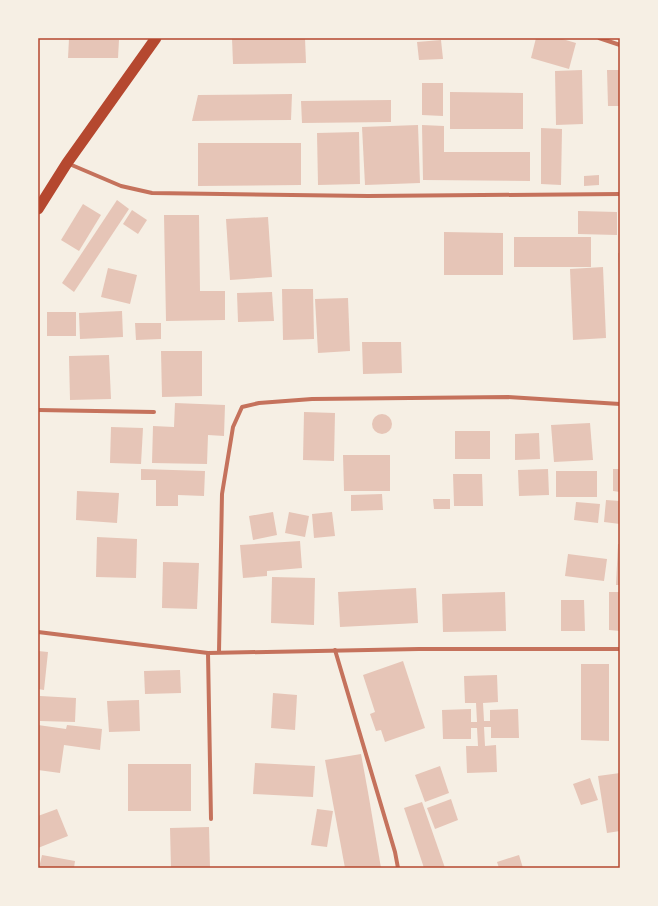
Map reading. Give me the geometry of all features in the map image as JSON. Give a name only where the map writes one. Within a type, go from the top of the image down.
[{"type":"highway","points":[[38,210],[67,163],[156,38]]},
{"type":"street","points":[[599,38],[620,45]]},
{"type":"street","points":[[67,163],[121,186],[152,193],[337,196],[620,194]]},
{"type":"street","points":[[219,652],[222,494],[233,427],[242,407],[258,402],[312,399],[508,397],[620,404]]},
{"type":"street","points":[[38,410],[154,412]]},
{"type":"street","points":[[38,632],[208,653],[335,650],[620,649]]},
{"type":"street","points":[[335,650],[395,852],[398,868]]},
{"type":"street","points":[[208,653],[211,820]]},
{"type":"building","points":[[232,38],[305,38],[306,63],[233,64]]},
{"type":"building","points":[[536,38],[559,38],[576,43],[569,69],[531,58]]},
{"type":"building","points":[[69,39],[119,40],[118,58],[68,58]]},
{"type":"building","points":[[441,40],[443,59],[419,60],[417,42]]},
{"type":"building","points":[[582,70],[583,124],[556,125],[555,71]]},
{"type":"building","points":[[607,70],[620,70],[620,106],[608,106]]},
{"type":"building","points":[[422,83],[443,83],[443,116],[422,115]]},
{"type":"building","points":[[450,92],[523,93],[523,129],[450,129]]},
{"type":"building","points":[[292,94],[291,120],[192,121],[198,95]]},
{"type":"building","points":[[391,100],[391,122],[302,123],[301,101]]},
{"type":"building","points":[[418,125],[420,183],[365,185],[362,127]]},
{"type":"building","points":[[422,125],[444,126],[444,152],[530,152],[530,181],[423,180]]},
{"type":"building","points":[[541,128],[562,129],[561,185],[541,184]]},
{"type":"building","points":[[359,132],[360,184],[318,185],[317,133]]},
{"type":"building","points":[[198,143],[301,143],[301,185],[198,186]]},
{"type":"building","points":[[599,175],[599,185],[584,186],[584,176]]},
{"type":"building","points":[[117,200],[129,209],[74,292],[62,283]]},
{"type":"building","points":[[83,204],[101,215],[79,251],[61,240]]},
{"type":"building","points":[[132,210],[147,220],[138,234],[123,224]]},
{"type":"building","points":[[578,211],[617,212],[617,235],[578,234]]},
{"type":"building","points":[[164,215],[199,215],[200,291],[225,291],[225,320],[166,321]]},
{"type":"building","points":[[268,217],[272,277],[230,280],[226,219]]},
{"type":"building","points":[[444,232],[503,233],[503,275],[444,275]]},
{"type":"building","points":[[514,237],[591,237],[591,267],[514,267]]},
{"type":"building","points":[[618,253],[620,253],[620,277],[619,277]]},
{"type":"building","points":[[603,267],[606,338],[573,340],[570,269]]},
{"type":"building","points":[[108,268],[137,275],[130,304],[101,297]]},
{"type":"building","points":[[282,289],[313,289],[314,339],[283,340]]},
{"type":"building","points":[[272,292],[274,321],[238,322],[237,293]]},
{"type":"building","points":[[348,298],[350,351],[318,353],[315,299]]},
{"type":"building","points":[[122,311],[123,337],[80,339],[79,313]]},
{"type":"building","points":[[47,312],[76,312],[76,336],[47,336]]},
{"type":"building","points":[[135,323],[161,323],[161,339],[136,340]]},
{"type":"building","points":[[362,342],[401,342],[402,373],[363,374]]},
{"type":"building","points":[[161,351],[202,351],[202,396],[162,397]]},
{"type":"building","points":[[109,355],[111,399],[70,400],[69,356]]},
{"type":"building","points":[[175,403],[225,405],[224,436],[208,435],[207,464],[152,463],[153,426],[174,427]]},
{"type":"building","points":[[304,412],[335,413],[334,461],[303,460]]},
{"type":"building","points":[[382,414],[389,417],[392,424],[389,431],[382,434],[375,431],[372,424],[375,417]]},
{"type":"building","points":[[590,423],[593,460],[554,462],[551,425]]},
{"type":"building","points":[[111,427],[143,428],[141,464],[110,463]]},
{"type":"building","points":[[455,431],[490,431],[490,459],[455,459]]},
{"type":"building","points":[[539,433],[540,459],[515,460],[515,434]]},
{"type":"building","points":[[343,455],[390,455],[390,491],[344,491]]},
{"type":"building","points":[[141,469],[205,471],[204,496],[178,495],[178,506],[156,506],[156,480],[141,480]]},
{"type":"building","points":[[548,469],[549,495],[519,496],[518,470]]},
{"type":"building","points":[[613,469],[620,469],[620,492],[613,491]]},
{"type":"building","points":[[556,471],[597,471],[597,497],[556,497]]},
{"type":"building","points":[[453,474],[482,474],[483,506],[454,506]]},
{"type":"building","points":[[77,491],[119,493],[117,523],[76,520]]},
{"type":"building","points":[[382,494],[383,510],[351,511],[351,495]]},
{"type":"building","points":[[433,499],[450,499],[450,509],[434,509]]},
{"type":"building","points":[[606,500],[620,501],[620,524],[604,522]]},
{"type":"building","points":[[576,502],[600,504],[598,523],[574,520]]},
{"type":"building","points":[[273,512],[277,535],[253,540],[249,516]]},
{"type":"building","points":[[289,512],[309,516],[305,537],[285,533]]},
{"type":"building","points":[[332,512],[335,536],[314,538],[312,514]]},
{"type":"building","points":[[97,537],[137,539],[136,578],[96,577]]},
{"type":"building","points":[[300,541],[302,568],[267,571],[267,576],[243,578],[240,545]]},
{"type":"building","points":[[618,544],[620,544],[620,585],[616,585]]},
{"type":"building","points":[[568,554],[607,559],[604,581],[565,576]]},
{"type":"building","points":[[163,562],[199,563],[197,609],[162,608]]},
{"type":"building","points":[[272,577],[315,578],[314,625],[271,623]]},
{"type":"building","points":[[416,588],[418,623],[340,627],[338,592]]},
{"type":"building","points":[[505,592],[506,631],[443,632],[442,594]]},
{"type":"building","points":[[609,592],[620,592],[620,631],[609,630]]},
{"type":"building","points":[[561,600],[584,600],[585,631],[561,631]]},
{"type":"building","points":[[38,651],[48,652],[44,690],[38,689]]},
{"type":"building","points":[[403,661],[425,728],[385,742],[381,730],[376,731],[370,714],[375,712],[363,675]]},
{"type":"building","points":[[581,664],[609,664],[609,741],[581,740]]},
{"type":"building","points":[[180,670],[181,693],[145,694],[144,671]]},
{"type":"building","points":[[497,675],[498,702],[483,703],[484,721],[490,721],[490,710],[518,709],[519,738],[491,738],[491,727],[484,727],[485,746],[496,745],[497,772],[467,773],[466,746],[478,746],[477,728],[471,728],[471,739],[443,739],[442,710],[471,709],[471,722],[477,722],[476,703],[465,703],[464,676]]},
{"type":"building","points":[[273,693],[297,695],[295,730],[271,728]]},
{"type":"building","points":[[40,696],[76,698],[75,722],[40,721]]},
{"type":"building","points":[[139,700],[140,731],[109,732],[107,701]]},
{"type":"building","points":[[38,725],[66,729],[67,725],[102,729],[100,750],[64,745],[60,773],[38,770]]},
{"type":"building","points":[[361,754],[381,868],[345,868],[325,760]]},
{"type":"building","points":[[255,763],[315,766],[313,797],[253,794]]},
{"type":"building","points":[[128,764],[191,764],[191,811],[128,811]]},
{"type":"building","points":[[440,766],[449,793],[425,802],[415,775]]},
{"type":"building","points":[[620,773],[620,831],[607,833],[598,776]]},
{"type":"building","points":[[590,778],[598,800],[581,805],[573,784]]},
{"type":"building","points":[[451,799],[458,820],[435,829],[427,808]]},
{"type":"building","points":[[422,802],[445,868],[424,868],[404,808]]},
{"type":"building","points":[[57,809],[68,836],[38,848],[38,816]]},
{"type":"building","points":[[317,809],[333,811],[327,847],[311,845]]},
{"type":"building","points":[[209,827],[210,868],[171,868],[170,828]]},
{"type":"building","points":[[42,855],[75,861],[74,868],[39,868]]},
{"type":"building","points":[[519,855],[523,868],[499,868],[497,862]]}]
